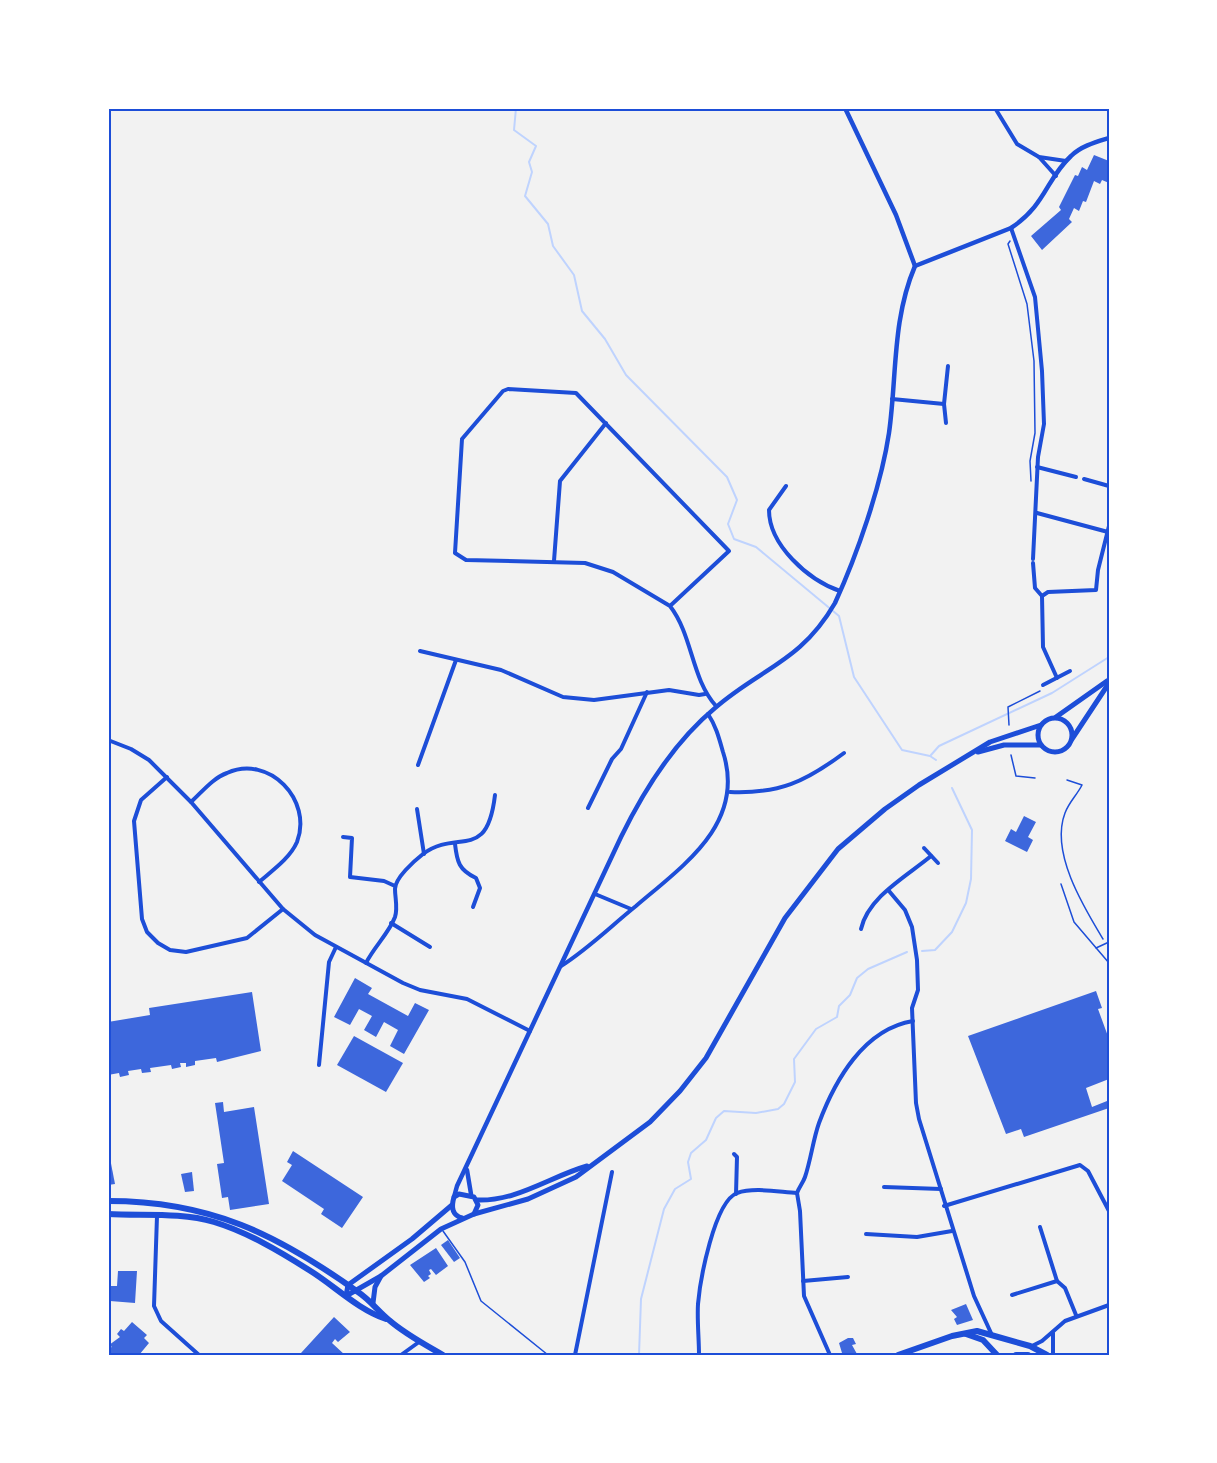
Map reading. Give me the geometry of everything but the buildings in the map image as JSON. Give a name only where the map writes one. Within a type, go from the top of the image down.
[{"type":"highway","points":[[108,1201],[186,1207],[241,1224],[314,1262],[373,1303],[388,1319],[442,1355]]},
{"type":"highway","points":[[108,1214],[192,1218],[229,1227],[273,1248],[369,1313],[388,1319]]},
{"type":"highway","points":[[898,1355],[952,1336],[983,1331],[1030,1346],[1047,1355]]},
{"type":"highway","points":[[966,1334],[983,1340],[996,1354]]},
{"type":"highway","points":[[1016,1355],[1028,1355]]},
{"type":"main road","points":[[845,108],[896,215],[915,266],[903,297],[897,330],[888,435],[878,482],[835,603],[828,616],[796,652],[716,706],[675,749],[635,808],[466,1168],[452,1206],[348,1285],[346,1296],[358,1292],[381,1276],[441,1228],[474,1214],[552,1190],[576,1178],[650,1122],[680,1091],[706,1058],[785,918],[838,849],[885,809],[919,785],[990,742],[1055,718],[1109,682]]},
{"type":"main road","points":[[915,266],[1011,228],[1033,211],[1066,161],[1085,147],[1109,138]]},
{"type":"main road","points":[[969,755],[1004,745],[1041,745],[1052,752],[1058,752],[1069,743],[1109,682]]},
{"type":"main road","points":[[1055,718],[1064,721],[1070,727],[1069,743]]},
{"type":"main road","points":[[1041,725],[1038,734],[1041,745]]},
{"type":"main road","points":[[476,1200],[492,1201],[520,1193],[591,1165]]},
{"type":"main road","points":[[466,1168],[471,1194],[476,1200],[477,1208],[474,1214]]},
{"type":"main road","points":[[454,1197],[462,1193],[471,1194]]},
{"type":"main road","points":[[452,1206],[457,1216],[463,1218]]},
{"type":"main road","points":[[373,1303],[374,1291],[381,1276]]},
{"type":"street","points":[[995,108],[1017,144],[1039,157],[1057,176]]},
{"type":"street","points":[[1039,157],[1066,161]]},
{"type":"street","points":[[1011,228],[1035,297],[1037,313],[1044,424],[1038,467],[1037,513],[1032,531],[1033,561],[1035,588],[1042,596],[1044,648],[1057,678]]},
{"type":"street","points":[[945,423],[944,404],[948,366]]},
{"type":"street","points":[[669,606],[729,551],[576,393],[507,389],[502,391],[462,439],[455,553],[466,561],[585,563],[613,572],[669,606],[685,631],[705,694],[716,706]]},
{"type":"street","points":[[892,399],[944,404]]},
{"type":"street","points":[[554,561],[560,481],[606,423]]},
{"type":"street","points":[[1038,467],[1076,477]]},
{"type":"street","points":[[1084,479],[1109,486]]},
{"type":"street","points":[[786,486],[770,510],[771,526],[777,541],[790,557],[830,588],[840,591]]},
{"type":"street","points":[[1037,513],[1108,530],[1098,570],[1096,590],[1048,592],[1042,596]]},
{"type":"street","points":[[420,651],[501,670],[563,697],[594,700],[669,690],[705,694]]},
{"type":"street","points":[[418,765],[456,660]]},
{"type":"street","points":[[1043,685],[1070,671]]},
{"type":"street","points":[[588,808],[612,759],[621,748],[647,692]]},
{"type":"street","points":[[561,967],[683,867],[714,829],[730,792],[730,772],[714,723],[708,714]]},
{"type":"street","points":[[108,740],[140,754],[167,777],[283,909],[305,928],[336,947],[420,990],[466,999],[531,1031]]},
{"type":"street","points":[[730,792],[776,790],[801,782],[844,753]]},
{"type":"street","points":[[191,802],[221,776],[236,770],[264,772],[290,788],[298,803],[301,820],[298,840],[291,853],[259,882]]},
{"type":"street","points":[[167,777],[141,800],[134,821],[142,919],[147,932],[170,950],[186,952],[247,938],[283,909]]},
{"type":"street","points":[[366,963],[391,923],[396,908],[395,886],[423,854],[441,846],[479,836],[489,825],[495,795]]},
{"type":"street","points":[[417,810],[423,854]]},
{"type":"street","points":[[343,837],[352,838],[350,876],[384,881],[395,886]]},
{"type":"street","points":[[455,844],[458,863],[463,872],[476,878],[480,888],[473,907]]},
{"type":"street","points":[[924,848],[938,863]]},
{"type":"street","points":[[861,929],[864,916],[872,906],[931,856]]},
{"type":"street","points":[[889,891],[905,910],[916,949],[918,990],[912,1008],[916,1102],[944,1206],[981,1317],[983,1340]]},
{"type":"street","points":[[595,894],[632,909]]},
{"type":"street","points":[[391,923],[430,947]]},
{"type":"street","points":[[319,1065],[329,962],[336,947]]},
{"type":"street","points":[[830,1355],[804,1296],[797,1193],[804,1180],[819,1123],[839,1079],[869,1043],[897,1025],[913,1022]]},
{"type":"street","points":[[734,1154],[737,1157],[736,1194]]},
{"type":"street","points":[[944,1206],[1080,1165],[1088,1171],[1109,1211]]},
{"type":"street","points":[[575,1355],[612,1172]]},
{"type":"street","points":[[884,1187],[941,1190]]},
{"type":"street","points":[[699,1355],[698,1304],[710,1244],[727,1200],[736,1194],[748,1191],[797,1193]]},
{"type":"street","points":[[157,1216],[154,1306],[161,1321],[199,1355]]},
{"type":"street","points":[[1040,1227],[1057,1281],[1065,1288],[1076,1316]]},
{"type":"street","points":[[866,1234],[917,1237],[952,1231]]},
{"type":"street","points":[[803,1281],[848,1277]]},
{"type":"street","points":[[1012,1295],[1057,1281]]},
{"type":"street","points":[[1030,1346],[1042,1341],[1065,1321],[1109,1305]]},
{"type":"street","points":[[981,1317],[991,1333]]},
{"type":"street","points":[[1053,1332],[1053,1355]]},
{"type":"street","points":[[401,1355],[419,1341]]},
{"type":"lane","points":[[1061,884],[1074,922],[1109,963]]},
{"type":"lane","points":[[1096,948],[1109,942]]},
{"type":"lane","points":[[441,1228],[465,1262],[481,1301],[548,1355]]},
{"type":"path","points":[[1014,237],[1008,244],[1027,304],[1034,361],[1035,433],[1030,461],[1031,482]]},
{"type":"path","points":[[1009,725],[1008,707],[1048,686]]},
{"type":"path","points":[[1011,755],[1016,776],[1035,778]]},
{"type":"path","points":[[1067,780],[1082,785],[1065,814],[1061,834],[1062,854],[1089,916],[1105,944]]},
{"type":"waterway","points":[[516,108],[514,130],[536,146],[529,162],[532,172],[525,196],[548,224],[553,246],[574,275],[582,311],[605,339],[626,375],[727,477],[737,500],[728,524],[734,539],[756,547],[839,616],[854,677],[902,750],[930,756],[936,760]]},
{"type":"waterway","points":[[931,755],[939,746],[1052,693],[1109,657]]},
{"type":"waterway","points":[[922,951],[935,950],[952,932],[966,903],[971,879],[972,830],[952,788]]},
{"type":"waterway","points":[[639,1355],[641,1299],[664,1209],[675,1189],[691,1179],[688,1162],[691,1153],[706,1140],[716,1118],[724,1111],[756,1113],[778,1109],[784,1104],[795,1082],[794,1059],[816,1029],[837,1017],[839,1006],[850,995],[857,978],[868,969],[907,952]]}]
